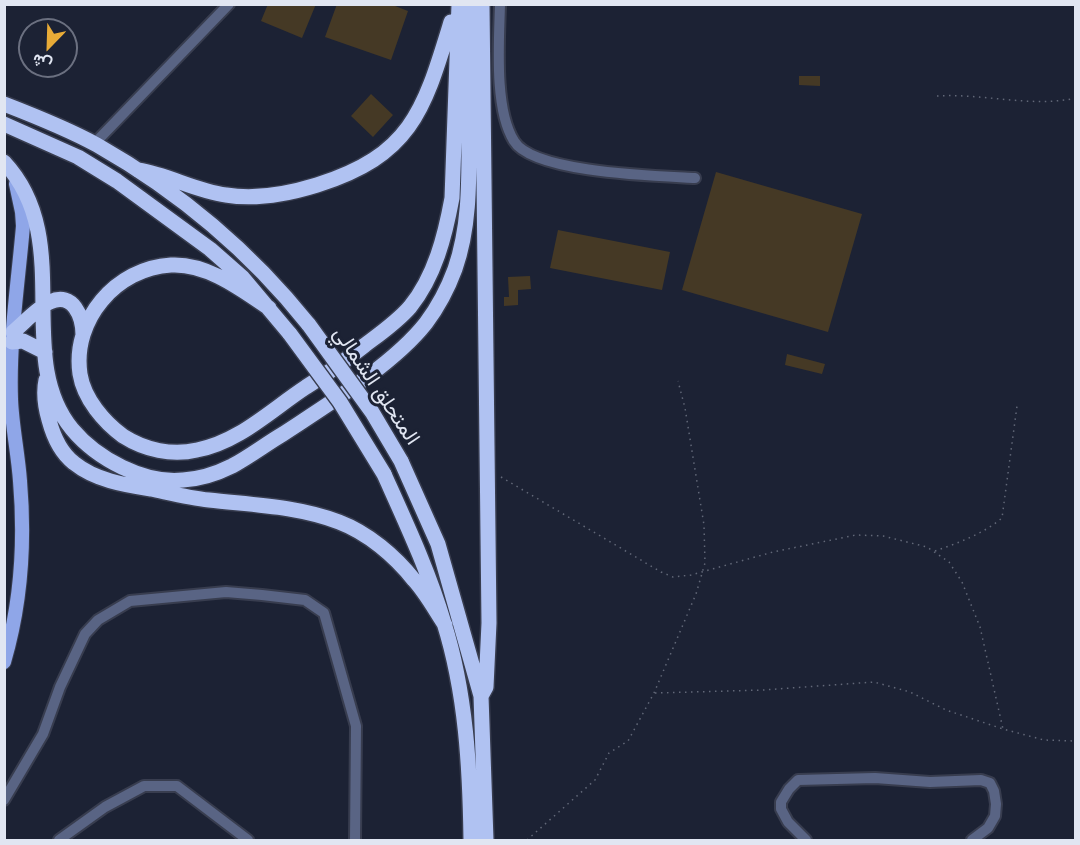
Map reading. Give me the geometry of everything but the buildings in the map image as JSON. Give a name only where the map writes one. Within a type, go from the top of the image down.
[{"type":"highway","points":[[138,170],[158,173],[201,190],[227,196],[248,197],[279,194],[310,187],[363,166],[381,156],[392,146],[408,128],[422,105],[457,4]]},
{"type":"highway","points":[[268,308],[220,277],[195,268],[171,265],[133,275],[116,285],[96,308],[83,335],[80,351],[81,376],[87,394],[99,413],[114,429],[144,447],[179,453],[197,450],[217,444],[252,425],[330,373],[396,321],[411,306],[434,265],[447,224],[452,198],[457,4]]},
{"type":"highway","points":[[8,166],[32,208],[39,230],[43,259],[47,371],[60,412],[74,431],[94,450],[126,469],[153,478],[180,481],[207,477],[231,466],[320,410],[405,345],[426,323],[443,297],[455,268],[469,200],[471,4]]},
{"type":"highway","points":[[481,696],[486,687],[489,623],[482,4]]},
{"type":"highway","name":"المتحلق الشمالي","points":[[4,104],[94,144],[138,170],[181,200],[239,248],[288,299],[372,412],[401,461],[438,544],[481,696],[486,840]]},
{"type":"highway","name":"المتحلق الشمالي","points":[[4,124],[78,157],[117,180],[210,249],[243,278],[290,334],[340,402],[384,474],[407,525],[445,625],[463,713],[469,763],[471,840]]},
{"type":"highway","points":[[10,340],[43,307],[57,300],[73,304],[82,320],[83,335]]},
{"type":"highway","points":[[10,340],[22,341],[45,352]]},
{"type":"highway","points":[[47,371],[43,391],[50,427],[72,462],[83,469],[126,485],[207,500],[302,510],[340,522],[372,540],[402,566],[416,581],[445,625]]},
{"type":"main road","points":[[6,656],[18,601],[21,527],[20,480],[11,401],[10,340],[23,226],[20,199],[8,166]]},
{"type":"street","points":[[94,144],[229,4]]},
{"type":"street","points":[[500,4],[500,86],[503,111],[508,131],[515,143],[525,152],[540,159],[567,166],[695,178]]},
{"type":"street","points":[[4,800],[43,734],[60,687],[85,634],[98,620],[130,601],[226,592],[262,595],[305,600],[324,613],[356,726],[355,840]]},
{"type":"street","points":[[806,840],[788,822],[781,808],[781,802],[798,780],[875,778],[930,782],[981,780],[990,783],[996,804],[995,816],[988,828],[972,840]]},
{"type":"street","points":[[59,840],[105,807],[144,786],[177,786],[248,840]]},
{"type":"path","points":[[937,96],[956,95],[1055,103],[1076,98]]},
{"type":"path","points":[[526,840],[595,780],[609,753],[628,741],[654,693],[696,594],[705,563],[704,525],[685,408],[678,381]]},
{"type":"path","points":[[934,552],[961,542],[993,526],[1002,518],[1017,406]]},
{"type":"path","points":[[488,469],[673,577],[773,552],[856,535],[904,539],[927,547],[949,562],[962,582],[976,618],[1003,729]]},
{"type":"path","points":[[654,693],[763,690],[874,682],[910,692],[946,710],[1003,729],[1044,740],[1076,741]]}]
